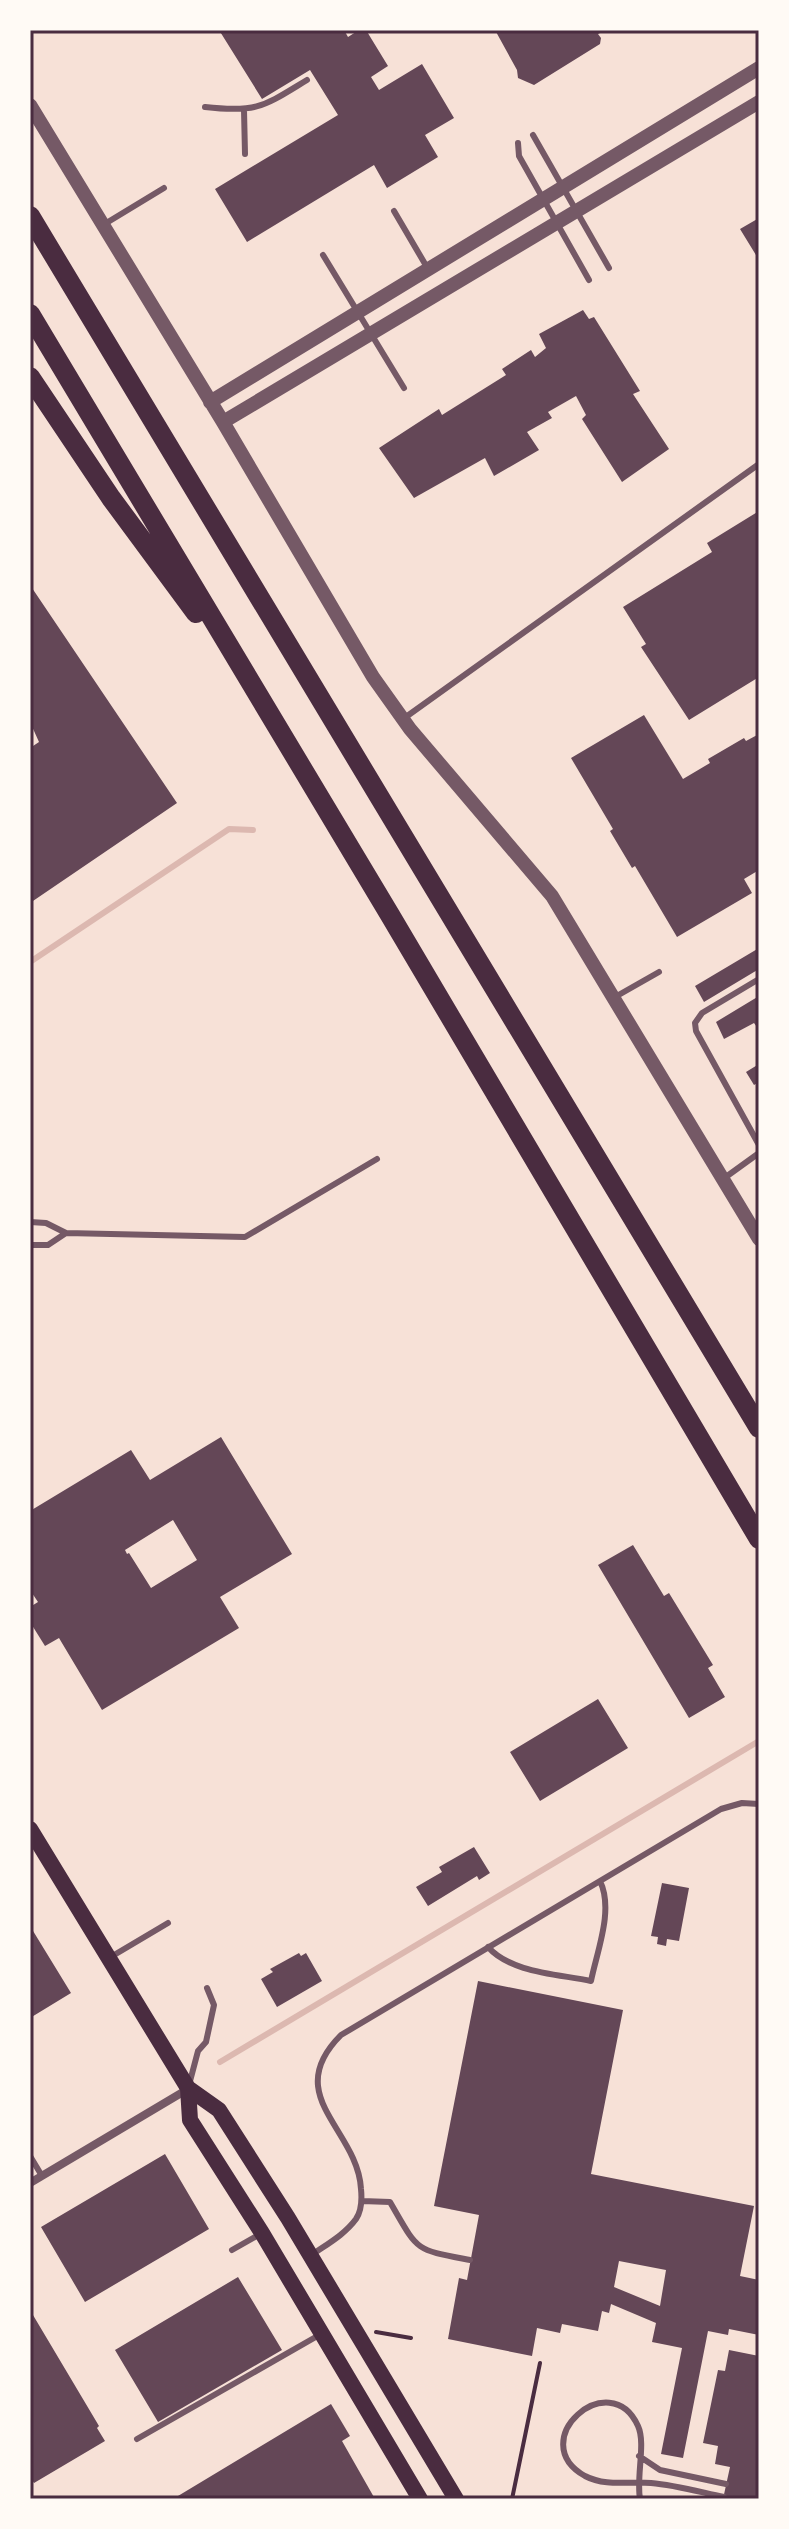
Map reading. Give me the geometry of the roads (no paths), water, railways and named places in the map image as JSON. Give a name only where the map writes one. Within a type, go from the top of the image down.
[{"type":"highway","points":[[30,216],[759,1428]]},
{"type":"highway","points":[[30,314],[759,1539]]},
{"type":"highway","points":[[30,377],[111,498],[265,707]]},
{"type":"highway","points":[[654,1254],[759,1401]]},
{"type":"main road","points":[[30,1829],[188,2088],[219,2110],[456,2499]]},
{"type":"main road","points":[[188,2088],[190,2120],[262,2233],[420,2499]]},
{"type":"street","points":[[210,402],[759,68]]},
{"type":"street","points":[[223,422],[759,102]]},
{"type":"street","points":[[30,105],[223,422],[373,677],[403,719],[552,896],[759,1239]]},
{"type":"street","points":[[30,2183],[188,2088]]},
{"type":"lane","points":[[205,107],[244,110],[268,104],[307,80]]},
{"type":"lane","points":[[244,110],[245,154]]},
{"type":"lane","points":[[533,135],[609,268]]},
{"type":"lane","points":[[518,143],[519,156],[589,280]]},
{"type":"lane","points":[[103,225],[164,188]]},
{"type":"lane","points":[[394,211],[428,269]]},
{"type":"lane","points":[[323,255],[404,388]]},
{"type":"lane","points":[[403,719],[759,464]]},
{"type":"lane","points":[[615,997],[659,972]]},
{"type":"lane","points":[[759,979],[702,1013],[695,1023],[696,1031],[759,1145]]},
{"type":"lane","points":[[723,1179],[759,1153]]},
{"type":"lane","points":[[30,1222],[46,1223],[66,1233],[245,1237],[377,1159]]},
{"type":"lane","points":[[30,1245],[48,1245],[66,1233]]},
{"type":"lane","points":[[310,2256],[341,2235],[358,2217],[362,2201],[360,2172],[322,2104],[316,2083],[320,2061],[329,2047],[341,2035],[721,1809],[742,1803],[759,1804]]},
{"type":"lane","points":[[488,1947],[497,1957],[519,1966],[591,1981],[606,1909],[606,1893],[600,1881]]},
{"type":"lane","points":[[109,1958],[168,1923]]},
{"type":"lane","points":[[188,2088],[198,2051],[206,2042],[214,2005],[207,1988]]},
{"type":"lane","points":[[30,2156],[42,2176]]},
{"type":"lane","points":[[362,2201],[390,2202],[415,2244],[425,2251],[470,2260]]},
{"type":"lane","points":[[232,2250],[262,2233]]},
{"type":"lane","points":[[137,2439],[322,2333]]},
{"type":"lane","points":[[640,2499],[637,2483],[642,2441],[638,2427],[630,2414],[617,2406],[602,2403],[587,2406],[575,2415],[567,2427],[564,2442],[567,2457],[575,2469],[588,2478],[622,2485],[637,2483],[653,2483],[724,2497]]},
{"type":"lane","points":[[639,2456],[660,2470],[726,2484]]},
{"type":"waterway","points":[[30,962],[229,829],[253,830]]},
{"type":"waterway","points":[[220,2062],[759,1741]]}]
